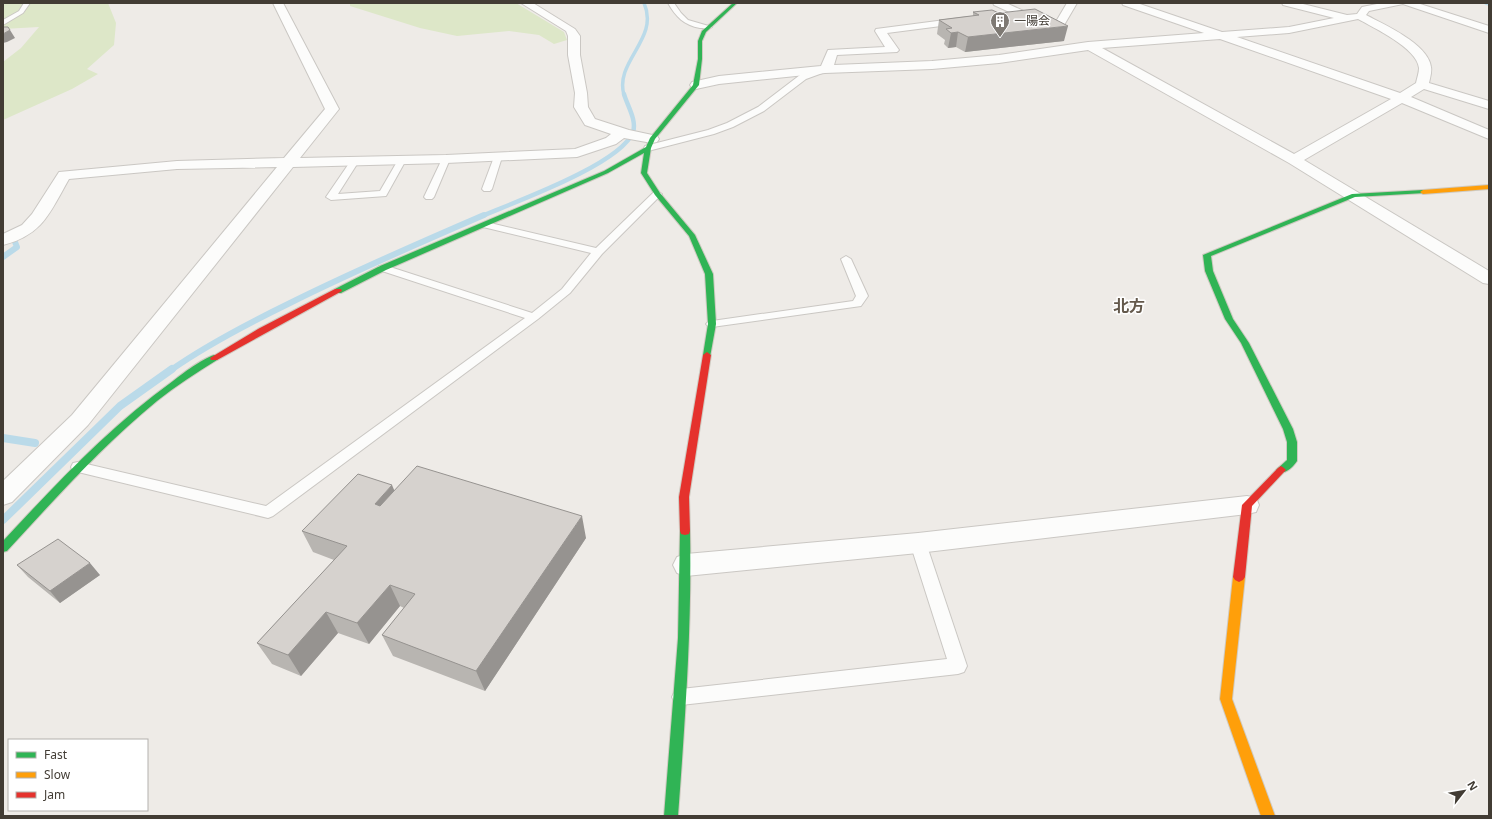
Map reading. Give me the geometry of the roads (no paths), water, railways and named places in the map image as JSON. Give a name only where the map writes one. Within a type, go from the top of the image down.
[{"type":"street","points":[[3,496],[80,420],[332,109],[278,3]]},
{"type":"street","points":[[526,3],[570,29],[574,36],[574,55],[581,93],[581,107],[590,122],[638,138]]},
{"type":"street","points":[[696,85],[700,59],[700,41],[704,31],[735,3]]},
{"type":"street","points":[[998,3],[1090,46],[1294,160],[1489,279]]},
{"type":"street","points":[[1063,33],[1072,3]]},
{"type":"street","points":[[1127,3],[1401,98],[1489,135]]},
{"type":"street","points":[[1287,3],[1347,18]]},
{"type":"street","points":[[3,548],[78,467],[148,402],[205,363],[261,330],[383,268],[486,225],[606,172],[638,138],[696,85],[719,80],[824,69],[939,64],[999,59],[1090,46],[1289,30],[1347,18],[1362,10],[1399,3]]},
{"type":"street","points":[[1407,3],[1489,30]]},
{"type":"street","points":[[1362,10],[1414,50],[1421,58],[1425,65],[1422,85]]},
{"type":"street","points":[[995,16],[1018,13]]},
{"type":"street","points":[[824,69],[830,63],[832,52],[893,50],[880,31],[980,18]]},
{"type":"street","points":[[1294,160],[1422,85],[1489,104]]},
{"type":"street","points":[[3,240],[28,229],[39,217],[64,175],[177,165],[288,164],[577,153],[611,141],[638,138]]},
{"type":"street","points":[[638,138],[644,172],[657,194],[692,235],[709,274],[712,324],[684,497],[686,565],[681,697],[671,816]]},
{"type":"street","points":[[1268,816],[1226,699],[1247,504],[1275,474],[1292,461],[1292,442],[1288,429],[1245,343],[1229,319],[1209,271],[1207,255],[1354,196],[1489,187]]},
{"type":"street","points":[[686,565],[918,543],[1247,504]]},
{"type":"lane","points":[[3,24],[21,12],[27,3]]},
{"type":"lane","points":[[671,3],[678,16],[686,22],[709,27]]},
{"type":"lane","points":[[638,138],[712,132],[730,125],[761,109],[804,76],[824,69]]},
{"type":"lane","points":[[487,189],[498,157]]},
{"type":"lane","points":[[429,197],[446,159]]},
{"type":"lane","points":[[355,161],[331,197],[383,194],[402,160]]},
{"type":"lane","points":[[78,467],[268,512],[534,317],[566,291],[598,252],[657,194]]},
{"type":"lane","points":[[486,225],[598,252]]},
{"type":"lane","points":[[712,324],[857,304],[862,296],[846,259]]},
{"type":"lane","points":[[383,268],[534,317]]},
{"type":"lane","points":[[681,697],[958,666],[918,543]]},
{"type":"waterway","points":[[624,95],[623,83],[625,71],[642,39],[646,28],[647,16],[644,3]]},
{"type":"waterway","points":[[482,216],[565,181],[609,157],[624,144],[633,132],[633,118],[624,94]]},
{"type":"waterway","points":[[171,370],[185,360],[244,326],[314,291],[362,268],[484,215]]},
{"type":"waterway","points":[[3,257],[17,247],[15,242]]},
{"type":"waterway","points":[[3,520],[120,406],[172,369]]},
{"type":"waterway","points":[[3,438],[35,443]]},
{"type":"place","name":"一陽会","points":[[1000,38]]},
{"type":"district","name":"北方","points":[[1129,306]]}]
